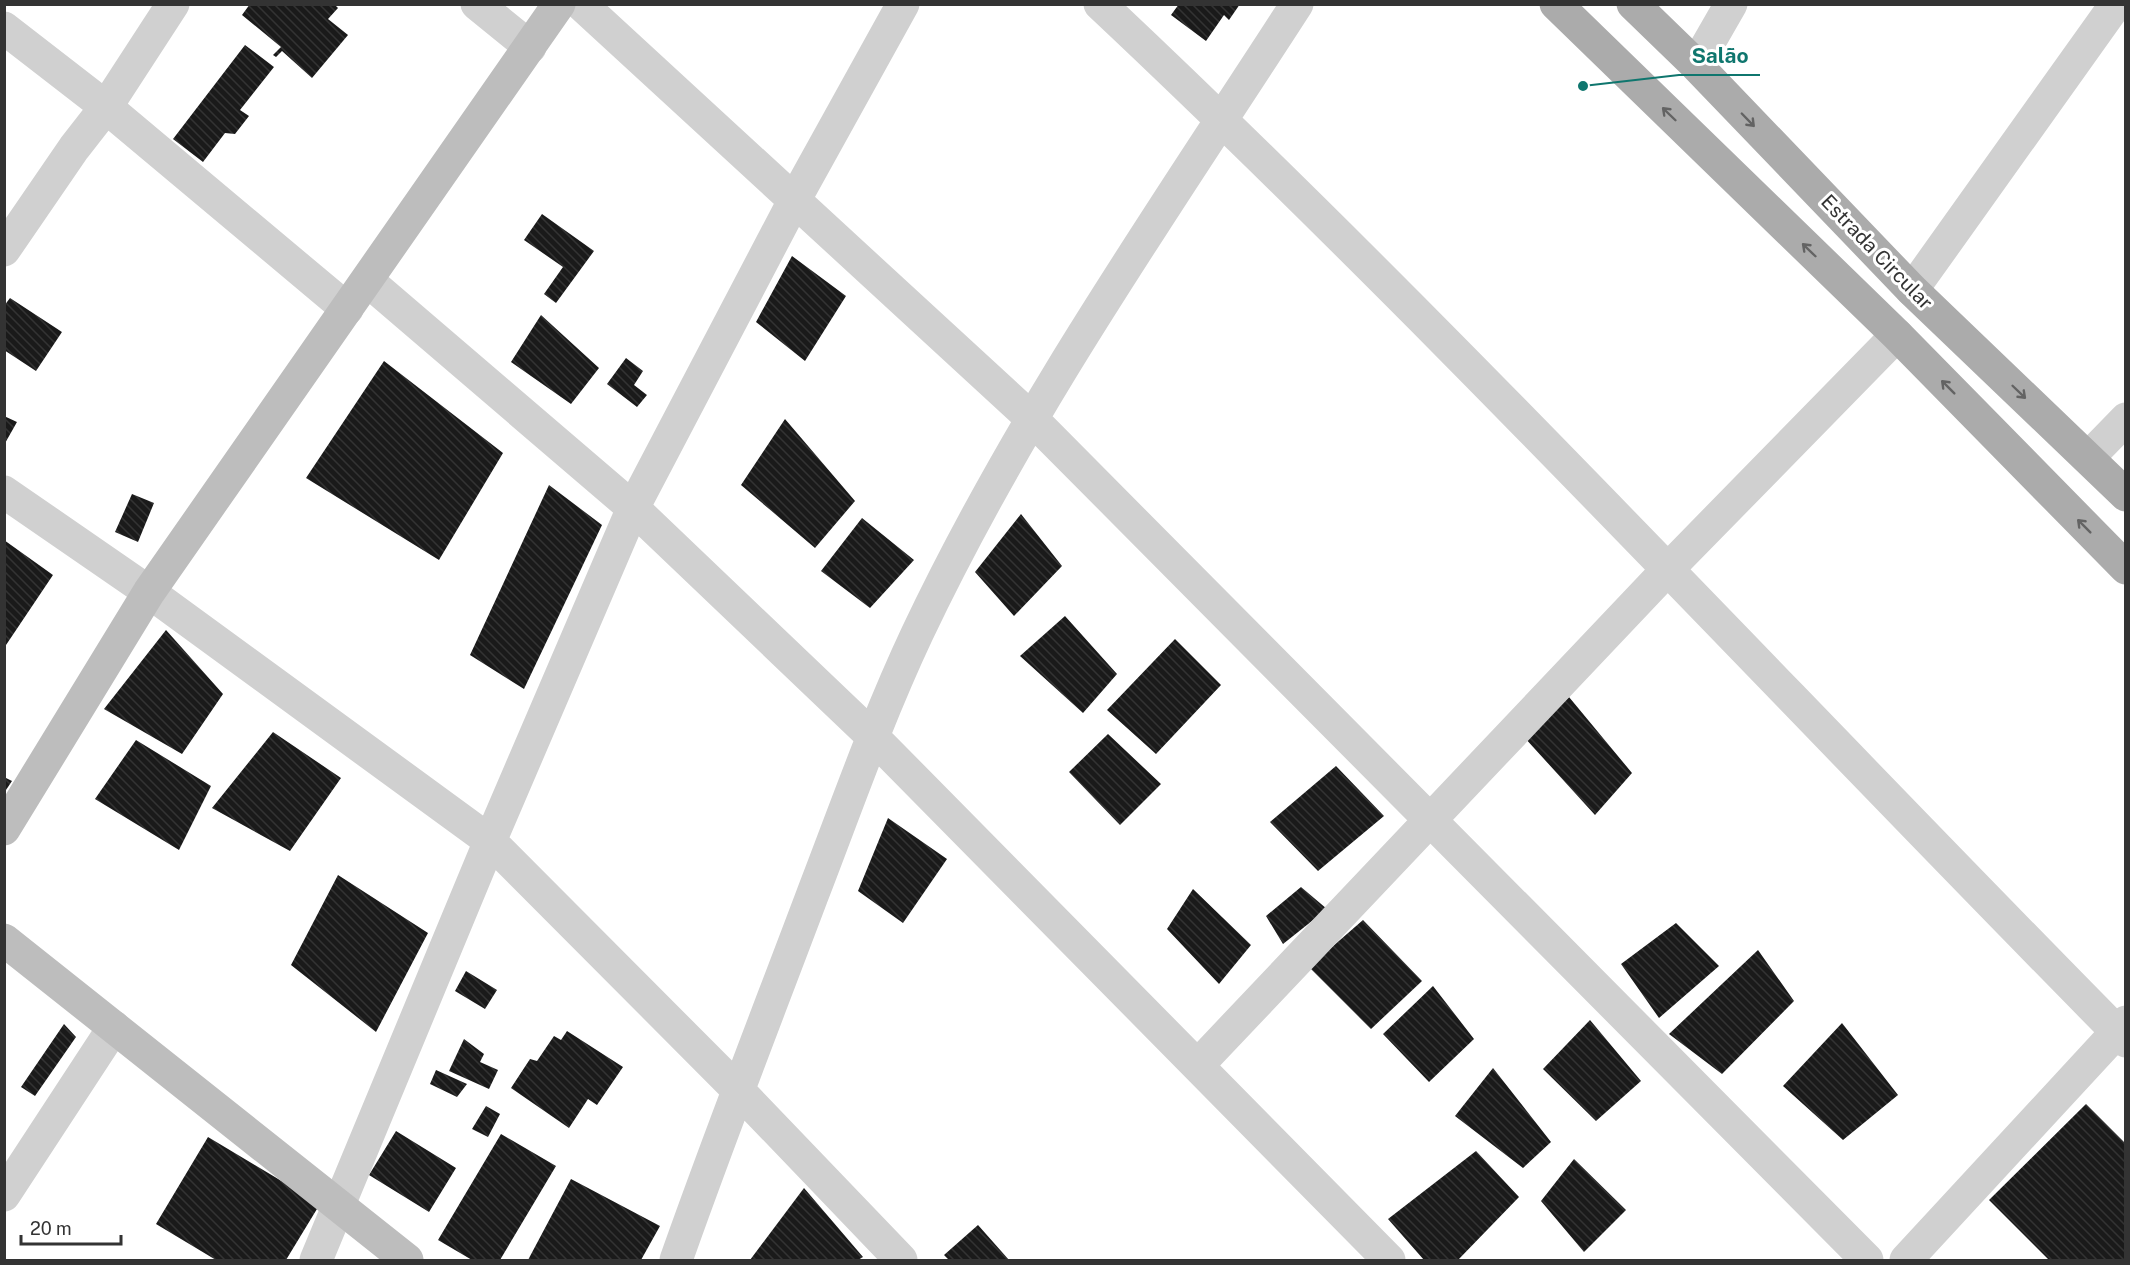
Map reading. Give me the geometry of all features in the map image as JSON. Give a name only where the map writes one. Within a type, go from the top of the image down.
[{"type":"main road","points":[[1556,4],[1897,335],[2126,568]]},
{"type":"main road","name":"Estrada Circular","points":[[1632,4],[1696,65],[1911,290],[2126,495]]},
{"type":"street","points":[[4,250],[74,148],[106,107],[173,4]]},
{"type":"street","points":[[477,4],[530,47]]},
{"type":"street","points":[[4,829],[149,592],[559,4]]},
{"type":"street","points":[[581,4],[1031,418],[1867,1260]]},
{"type":"street","points":[[316,1260],[340,1208],[490,841],[633,508],[795,199],[903,4]]},
{"type":"street","points":[[1100,4],[1223,120],[1669,568],[2122,1031],[1906,1260]]},
{"type":"street","points":[[676,1260],[738,1090],[873,737],[916,636],[965,537],[1031,418],[1297,4]]},
{"type":"street","points":[[1696,65],[1731,4]]},
{"type":"street","points":[[1911,290],[2116,4]]},
{"type":"street","points":[[4,27],[106,107],[347,309]]},
{"type":"street","points":[[368,281],[633,508],[873,737],[1389,1260]]},
{"type":"street","points":[[1198,1065],[1669,568],[1897,335]]},
{"type":"street","points":[[2088,458],[2126,418]]},
{"type":"street","points":[[4,492],[149,592],[490,841],[738,1090],[901,1260]]},
{"type":"street","points":[[4,940],[407,1260]]},
{"type":"street","points":[[4,1195],[114,1027]]},
{"type":"building","points":[[250,4],[334,4],[338,8],[328,19],[348,35],[312,78],[282,51],[276,57],[273,55],[281,47],[242,15]]},
{"type":"building","points":[[1179,4],[1240,4],[1229,20],[1224,15],[1206,41],[1171,15]]},
{"type":"building","points":[[245,45],[274,67],[240,110],[249,116],[235,134],[225,133],[203,162],[173,139]]},
{"type":"building","points":[[542,214],[594,251],[556,303],[544,294],[563,267],[524,240]]},
{"type":"building","points":[[792,256],[846,296],[805,361],[756,322]]},
{"type":"building","points":[[10,298],[62,332],[36,371],[4,350],[4,306]]},
{"type":"building","points":[[541,315],[599,368],[571,404],[511,362]]},
{"type":"building","points":[[626,358],[643,371],[634,385],[647,395],[637,407],[607,384]]},
{"type":"building","points":[[384,361],[503,453],[439,560],[306,478]]},
{"type":"building","points":[[4,416],[17,422],[4,445]]},
{"type":"building","points":[[785,419],[855,501],[815,548],[741,485]]},
{"type":"building","points":[[549,485],[602,525],[524,689],[470,655]]},
{"type":"building","points":[[132,494],[154,503],[138,542],[115,532]]},
{"type":"building","points":[[1021,514],[1062,566],[1014,616],[975,572]]},
{"type":"building","points":[[862,518],[914,560],[870,608],[821,571]]},
{"type":"building","points":[[4,540],[53,575],[4,648]]},
{"type":"building","points":[[1065,616],[1117,674],[1083,713],[1020,656]]},
{"type":"building","points":[[166,630],[223,694],[182,754],[104,709]]},
{"type":"building","points":[[1175,639],[1221,685],[1156,754],[1107,710]]},
{"type":"building","points":[[1569,697],[1632,773],[1595,815],[1524,737]]},
{"type":"building","points":[[273,732],[341,778],[290,851],[212,808]]},
{"type":"building","points":[[1108,734],[1161,784],[1120,825],[1069,772]]},
{"type":"building","points":[[136,740],[211,786],[179,850],[95,799]]},
{"type":"building","points":[[1336,766],[1384,816],[1318,871],[1270,822]]},
{"type":"building","points":[[4,777],[12,781],[4,793]]},
{"type":"building","points":[[888,818],[947,859],[903,923],[858,891]]},
{"type":"building","points":[[338,875],[428,933],[376,1032],[291,965]]},
{"type":"building","points":[[1301,887],[1327,909],[1283,944],[1266,916]]},
{"type":"building","points":[[1193,889],[1251,945],[1219,984],[1167,929]]},
{"type":"building","points":[[1363,920],[1422,981],[1371,1029],[1309,967]]},
{"type":"building","points":[[1676,923],[1719,966],[1659,1018],[1621,964]]},
{"type":"building","points":[[1758,950],[1794,1001],[1722,1074],[1669,1034]]},
{"type":"building","points":[[466,971],[497,990],[485,1009],[455,991]]},
{"type":"building","points":[[1433,986],[1474,1039],[1429,1082],[1383,1034]]},
{"type":"building","points":[[1590,1020],[1641,1081],[1596,1121],[1543,1069]]},
{"type":"building","points":[[1842,1023],[1898,1095],[1843,1140],[1783,1086]]},
{"type":"building","points":[[64,1024],[76,1037],[35,1096],[21,1087]]},
{"type":"building","points":[[567,1031],[623,1067],[597,1105],[588,1099],[569,1128],[511,1088],[530,1059],[537,1061],[554,1036],[561,1040]]},
{"type":"building","points":[[464,1039],[484,1054],[480,1062],[498,1070],[489,1089],[449,1071]]},
{"type":"building","points":[[1493,1068],[1551,1142],[1523,1168],[1455,1116]]},
{"type":"building","points":[[436,1070],[467,1084],[457,1097],[430,1084]]},
{"type":"building","points":[[2086,1104],[2126,1144],[2126,1260],[2049,1260],[1989,1200]]},
{"type":"building","points":[[486,1106],[500,1114],[488,1137],[472,1129]]},
{"type":"building","points":[[396,1131],[456,1168],[429,1212],[369,1175]]},
{"type":"building","points":[[501,1134],[556,1166],[500,1260],[472,1260],[438,1240]]},
{"type":"building","points":[[208,1137],[320,1204],[286,1260],[216,1260],[156,1224]]},
{"type":"building","points":[[1476,1151],[1519,1197],[1458,1260],[1424,1260],[1388,1219]]},
{"type":"building","points":[[1574,1159],[1626,1210],[1584,1252],[1541,1201]]},
{"type":"building","points":[[571,1179],[660,1226],[641,1260],[528,1260]]},
{"type":"building","points":[[804,1188],[863,1257],[858,1260],[750,1260]]},
{"type":"building","points":[[978,1225],[1009,1260],[949,1260],[944,1255]]},
{"type":"place","name":"Salão","points":[[1583,86]]}]
